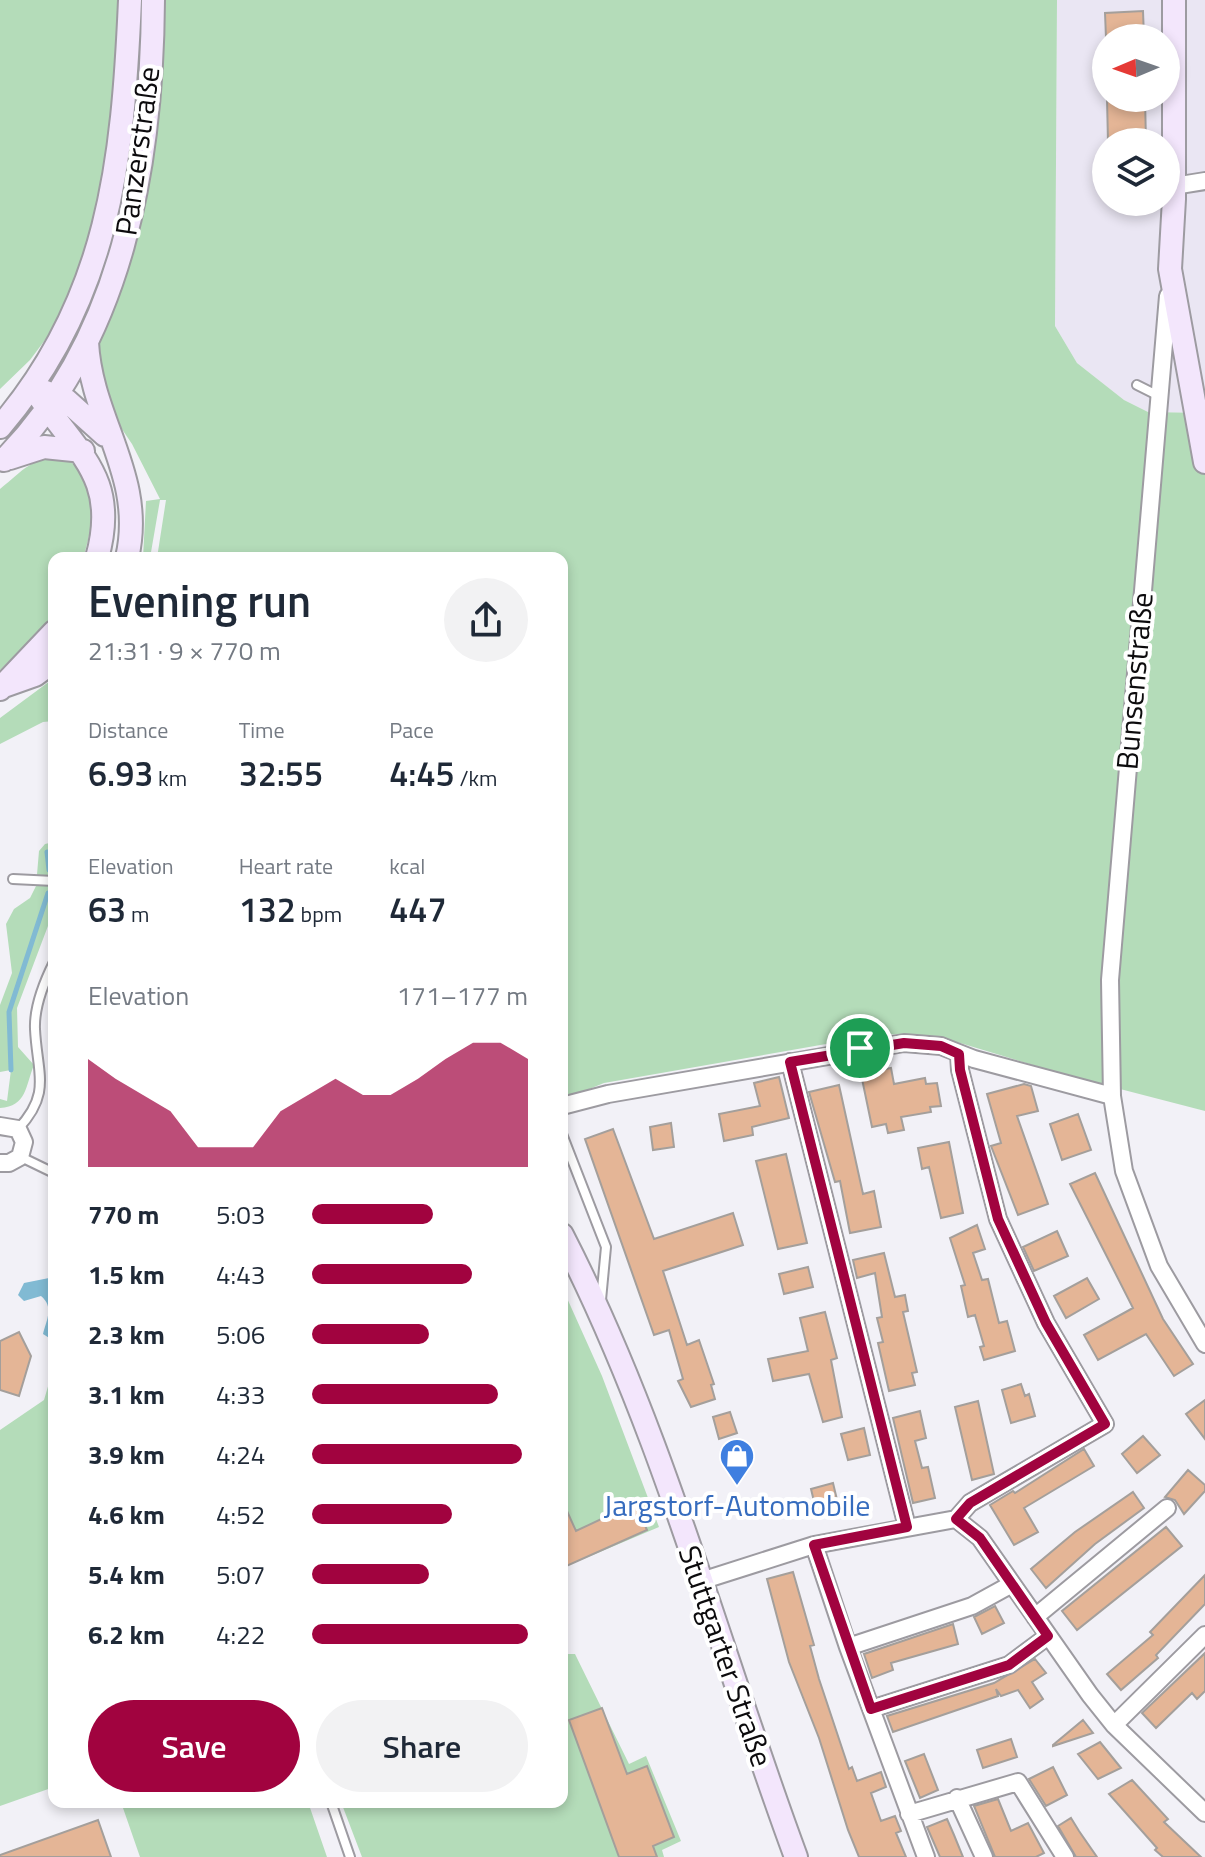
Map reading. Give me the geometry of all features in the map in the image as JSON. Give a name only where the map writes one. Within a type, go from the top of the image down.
[{"type":"main road","name":"Panzerstraße","points":[[46,397],[107,215],[123,124],[130,0]]},
{"type":"main road","name":"Panzerstraße","points":[[2,462],[87,342],[122,252],[146,132],[153,0]]},
{"type":"main road","name":"Bunsenstraße","points":[[1174,0],[1174,128]]},
{"type":"main road","name":"Bunsenstraße","points":[[1170,269],[1173,216]]},
{"type":"main road","points":[[1170,269],[1205,462]]},
{"type":"main road","points":[[87,342],[92,387],[126,472],[132,502],[128,552]]},
{"type":"main road","points":[[0,427],[46,397]]},
{"type":"main road","points":[[46,397],[112,440]]},
{"type":"main road","points":[[46,397],[83,451],[95,476],[103,524],[98,552]]},
{"type":"main road","points":[[2,462],[44,447],[83,451]]},
{"type":"main road","points":[[2,688],[14,670],[48,638]]},
{"type":"main road","points":[[2,688],[35,675],[48,665]]},
{"type":"main road","name":"Stuttgarter Straße","points":[[568,1247],[599,1309],[642,1413],[796,1857]]},
{"type":"street","points":[[1180,185],[1205,181]]},
{"type":"street","name":"Bunsenstraße","points":[[1170,269],[1110,980],[1112,1096],[1124,1171],[1159,1266],[1205,1344]]},
{"type":"street","points":[[568,1104],[608,1094],[904,1043],[941,1046],[959,1054],[1112,1096]]},
{"type":"street","points":[[701,1581],[814,1545],[956,1519],[970,1503],[1105,1424],[1046,1323],[998,1219],[960,1070],[959,1054]]},
{"type":"street","points":[[790,1062],[907,1527]]},
{"type":"street","points":[[0,1126],[18,1129],[24,1142],[20,1157],[0,1164]]},
{"type":"street","points":[[1035,1617],[1167,1508]]},
{"type":"street","points":[[956,1519],[980,1538],[1114,1725],[1205,1813]]},
{"type":"street","points":[[814,1545],[848,1647],[926,1857]]},
{"type":"street","points":[[848,1647],[972,1606],[1012,1584]]},
{"type":"street","points":[[1114,1725],[1205,1635]]},
{"type":"street","points":[[871,1709],[1009,1665],[1048,1636]]},
{"type":"street","points":[[909,1814],[1018,1782],[1065,1857]]},
{"type":"street","points":[[957,1798],[984,1857]]},
{"type":"lane","points":[[1137,385],[1160,397]]},
{"type":"lane","points":[[13,879],[48,881]]},
{"type":"lane","points":[[18,1129],[37,1107],[41,1085],[34,1026],[38,1003],[48,977]]},
{"type":"lane","points":[[568,1149],[606,1247],[599,1309]]},
{"type":"lane","points":[[20,1157],[48,1170]]},
{"type":"lane","points":[[333,1808],[350,1857]]},
{"type":"shaded area","points":[[1057,0],[1205,0],[1205,413],[1148,412],[1124,400],[1077,363],[1055,326]]},
{"type":"green space","points":[[0,0],[1057,0],[1055,326],[1077,363],[1124,400],[1148,412],[1205,413],[1205,1111],[1066,1075],[937,1036],[883,1034],[604,1083],[568,1098],[568,552],[158,552],[166,500],[160,500],[151,552],[143,552],[146,501],[160,499],[132,444],[101,398],[97,349],[100,338],[63,316],[30,360],[0,389]]},
{"type":"green space","points":[[63,457],[84,476],[91,502],[90,531],[85,552],[48,552],[48,623],[0,670],[0,489],[35,462]]},
{"type":"green space","points":[[48,682],[48,722],[0,744],[0,718]]},
{"type":"green space","points":[[48,843],[48,926],[17,1008],[18,1047],[34,1065],[20,1099],[15,1104],[0,1108],[0,1099],[7,1101],[11,1070],[0,1072],[0,1005],[12,973],[6,924],[14,909],[30,898],[36,886],[39,851]]},
{"type":"green space","points":[[568,1300],[602,1376],[659,1527],[568,1565]]},
{"type":"green space","points":[[48,1386],[48,1789],[0,1806],[0,1430],[44,1400]]},
{"type":"green space","points":[[568,1654],[575,1654],[629,1764],[646,1756],[681,1841],[662,1850],[664,1857],[362,1857],[343,1808],[568,1808]]},
{"type":"green space","points":[[123,1808],[310,1808],[327,1857],[140,1857]]},
{"type":"water","points":[[48,1278],[48,1314],[47,1304],[41,1296],[24,1301],[18,1295],[24,1283]]},
{"type":"water","points":[[48,1314],[48,1337],[43,1334]]},
{"type":"building","points":[[1143,11],[1143,24],[1105,24],[1105,13]]},
{"type":"building","points":[[1107,112],[1145,112],[1146,128],[1108,128]]},
{"type":"building","points":[[891,1068],[894,1084],[925,1078],[926,1084],[937,1083],[941,1106],[930,1107],[931,1112],[901,1117],[904,1130],[888,1133],[886,1124],[872,1127],[861,1074]]},
{"type":"building","points":[[779,1077],[789,1118],[752,1127],[753,1135],[724,1141],[719,1114],[760,1106],[754,1083]]},
{"type":"building","points":[[1024,1084],[1031,1086],[1038,1111],[1017,1116],[1048,1204],[1018,1215],[991,1146],[1001,1143],[987,1094]]},
{"type":"building","points":[[839,1085],[863,1194],[874,1191],[881,1227],[850,1233],[840,1181],[835,1182],[809,1092]]},
{"type":"building","points":[[1078,1114],[1091,1150],[1062,1160],[1050,1124]]},
{"type":"building","points":[[671,1123],[674,1147],[653,1150],[650,1127]]},
{"type":"building","points":[[613,1129],[654,1239],[733,1213],[743,1245],[663,1271],[687,1345],[699,1340],[714,1384],[711,1385],[715,1399],[691,1407],[678,1381],[683,1379],[669,1330],[654,1335],[585,1139]]},
{"type":"building","points":[[949,1142],[963,1213],[941,1218],[929,1167],[922,1169],[918,1148]]},
{"type":"building","points":[[786,1154],[807,1243],[778,1249],[756,1161]]},
{"type":"building","points":[[1095,1173],[1163,1319],[1193,1364],[1174,1376],[1146,1334],[1098,1360],[1084,1335],[1133,1308],[1070,1184]]},
{"type":"building","points":[[977,1225],[985,1249],[973,1253],[982,1280],[988,1279],[999,1323],[1007,1321],[1015,1351],[984,1360],[980,1347],[984,1346],[975,1315],[968,1317],[961,1286],[965,1285],[950,1238]]},
{"type":"building","points":[[1057,1231],[1068,1256],[1034,1271],[1023,1247]]},
{"type":"building","points":[[884,1253],[895,1297],[905,1295],[908,1311],[903,1312],[917,1372],[912,1373],[915,1385],[889,1391],[878,1343],[883,1342],[877,1318],[882,1317],[875,1273],[857,1278],[853,1260]]},
{"type":"building","points":[[808,1267],[813,1287],[784,1294],[779,1274]]},
{"type":"building","points":[[1087,1278],[1099,1299],[1066,1318],[1054,1296]]},
{"type":"building","points":[[825,1312],[837,1358],[831,1360],[842,1417],[823,1422],[809,1374],[773,1381],[768,1359],[808,1351],[800,1318]]},
{"type":"building","points":[[19,1332],[31,1356],[19,1396],[0,1390],[0,1341]]},
{"type":"building","points":[[1021,1384],[1025,1396],[1029,1394],[1035,1416],[1011,1423],[1002,1390]]},
{"type":"building","points":[[1205,1400],[1205,1439],[1186,1414]]},
{"type":"building","points":[[978,1401],[994,1474],[972,1480],[955,1407]]},
{"type":"building","points":[[920,1411],[926,1438],[915,1441],[922,1468],[928,1467],[935,1498],[913,1503],[893,1418]]},
{"type":"building","points":[[730,1412],[737,1433],[719,1439],[713,1417]]},
{"type":"building","points":[[864,1428],[870,1455],[848,1460],[841,1434]]},
{"type":"building","points":[[1143,1436],[1160,1455],[1137,1473],[1122,1454]]},
{"type":"building","points":[[1084,1449],[1094,1466],[1024,1508],[1038,1532],[1014,1545],[990,1505],[1013,1491],[1015,1493]]},
{"type":"building","points":[[1188,1470],[1205,1485],[1205,1491],[1184,1514],[1175,1500],[1165,1497]]},
{"type":"building","points":[[833,1483],[839,1508],[817,1514],[811,1489]]},
{"type":"building","points":[[1133,1492],[1144,1508],[1095,1544],[1046,1588],[1031,1569],[1075,1532]]},
{"type":"building","points":[[635,1503],[647,1530],[568,1565],[568,1513],[576,1531]]},
{"type":"building","points":[[1166,1527],[1182,1546],[1077,1630],[1062,1611]]},
{"type":"building","points":[[793,1572],[814,1645],[810,1646],[819,1679],[849,1769],[852,1767],[857,1781],[881,1772],[886,1787],[871,1793],[881,1821],[895,1816],[901,1831],[896,1833],[906,1857],[859,1857],[848,1830],[819,1738],[789,1662],[767,1579]]},
{"type":"building","points":[[1205,1575],[1205,1604],[1156,1655],[1158,1658],[1121,1690],[1107,1674],[1153,1635],[1150,1632]]},
{"type":"building","points":[[995,1606],[1004,1623],[982,1634],[974,1617]]},
{"type":"building","points":[[953,1624],[958,1644],[891,1663],[893,1670],[872,1678],[864,1654]]},
{"type":"building","points":[[1205,1653],[1205,1691],[1197,1699],[1192,1693],[1156,1728],[1142,1713]]},
{"type":"building","points":[[1035,1659],[1046,1673],[1032,1682],[1043,1699],[1030,1708],[1018,1690],[1001,1696],[996,1689],[998,1696],[893,1732],[887,1716],[994,1683]]},
{"type":"building","points":[[602,1708],[627,1774],[647,1766],[674,1837],[653,1846],[657,1857],[619,1857],[569,1720]]},
{"type":"building","points":[[1083,1720],[1093,1733],[1053,1746],[1053,1745]]},
{"type":"building","points":[[1011,1739],[1017,1757],[983,1768],[977,1750]]},
{"type":"building","points":[[1100,1742],[1121,1768],[1098,1779],[1078,1754]]},
{"type":"building","points":[[924,1754],[938,1790],[920,1798],[905,1761]]},
{"type":"building","points":[[1053,1767],[1067,1795],[1046,1806],[1029,1779]]},
{"type":"building","points":[[1132,1780],[1168,1819],[1164,1822],[1201,1857],[1163,1857],[1155,1850],[1157,1848],[1109,1794]]},
{"type":"building","points":[[998,1799],[1011,1831],[1028,1823],[1044,1853],[1036,1857],[995,1857],[974,1806]]},
{"type":"building","points":[[1071,1818],[1097,1857],[1076,1857],[1058,1826]]},
{"type":"building","points":[[947,1819],[963,1857],[940,1857],[927,1827]]},
{"type":"building","points":[[98,1820],[111,1857],[0,1857],[0,1855]]},
{"type":"waterway","points":[[47,852],[48,861]]},
{"type":"waterway","points":[[11,1070],[9,1012],[48,893]]},
{"type":"place","name":"Jargstorf-Automobile","points":[[737,1487]]},
{"type":"route","points":[[904,1043],[941,1046],[959,1054],[960,1070],[998,1219],[1046,1323],[1105,1424],[970,1503],[956,1519],[980,1538],[1048,1636],[1009,1665],[871,1709],[814,1545],[907,1527],[790,1062],[860,1048],[904,1043]]}]
